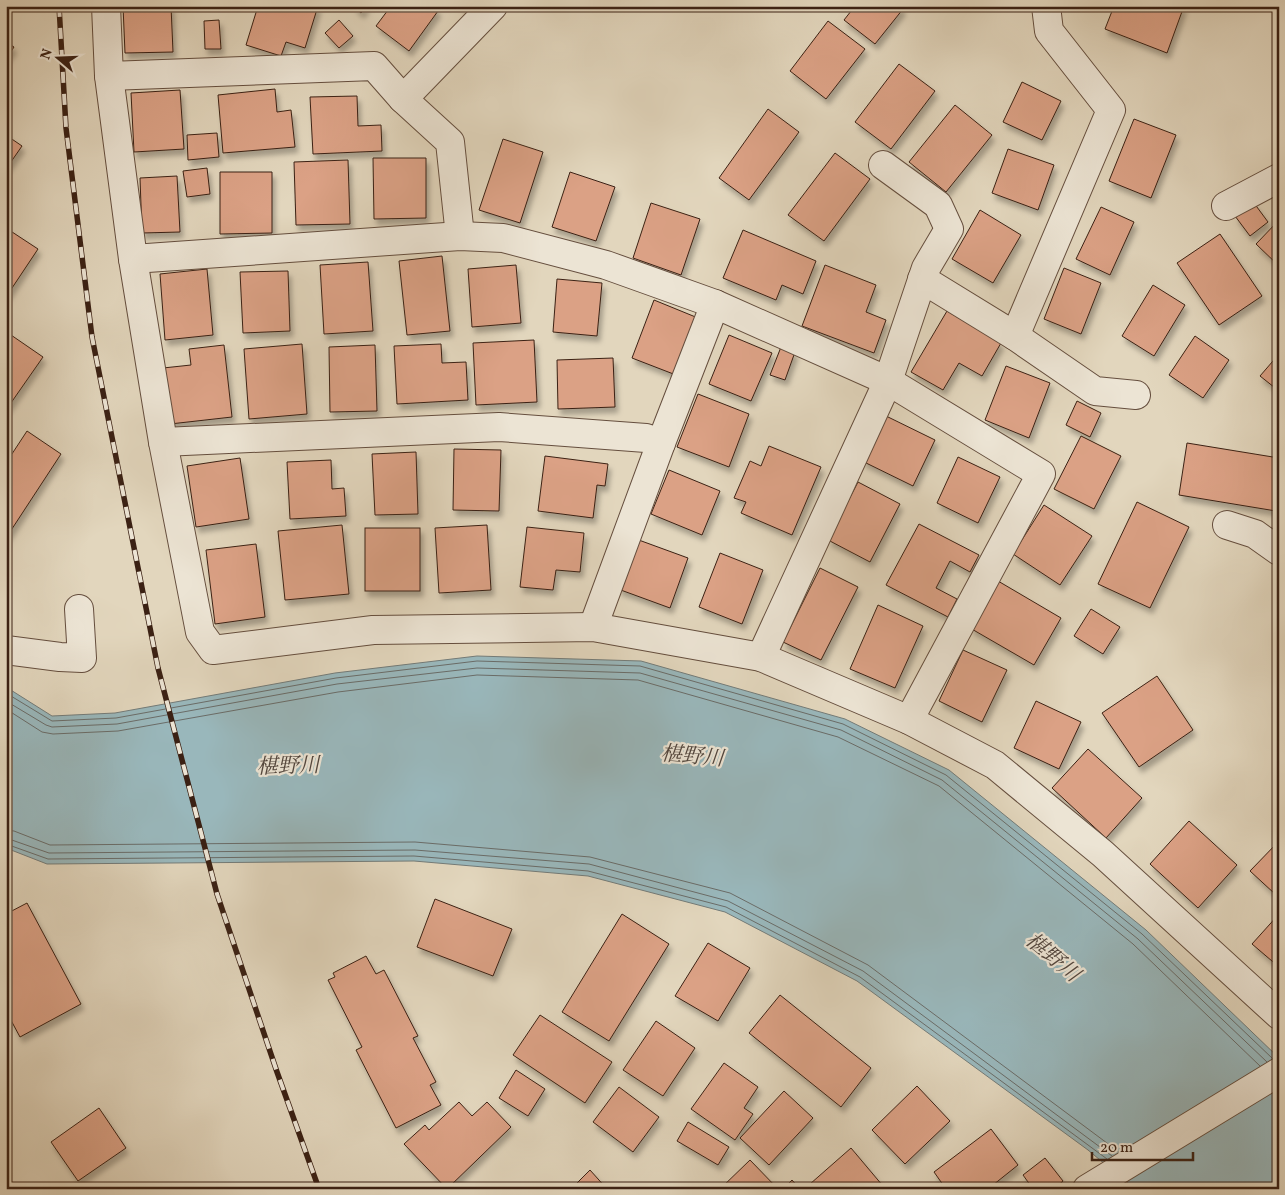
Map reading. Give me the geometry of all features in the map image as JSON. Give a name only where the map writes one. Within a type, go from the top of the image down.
[{"type":"street","points":[[106,6],[109,76],[133,259],[163,442],[200,632],[213,650],[374,630],[593,627],[761,657],[909,720],[995,765],[1102,854],[1279,1015]]},
{"type":"street","points":[[403,98],[493,6]]},
{"type":"street","points":[[1015,336],[1111,110],[1049,31],[1046,6]]},
{"type":"street","points":[[109,76],[374,66],[403,98],[450,142],[460,236]]},
{"type":"street","points":[[761,657],[888,381],[926,268],[949,229],[938,205],[883,165]]},
{"type":"street","points":[[1226,206],[1279,178]]},
{"type":"street","points":[[133,259],[460,236],[503,238],[606,266],[715,304],[888,381],[1041,474],[909,720]]},
{"type":"street","points":[[922,279],[1015,336],[1094,391],[1136,395]]},
{"type":"street","points":[[593,627],[660,443],[715,304]]},
{"type":"street","points":[[163,442],[499,427],[646,438],[660,443]]},
{"type":"street","points":[[1227,525],[1255,534],[1279,551]]},
{"type":"street","points":[[6,650],[82,658],[79,609]]},
{"type":"street","points":[[1098,1182],[1279,1072]]},
{"type":"water","name":"椹野川","points":[[477,656],[641,661],[845,719],[949,770],[1146,930],[1279,1058],[1279,1189],[1135,1189],[1088,1150],[857,981],[725,912],[588,876],[414,861],[47,864],[6,848],[6,687],[52,716],[115,713],[335,673]]},
{"type":"building","points":[[123,6],[171,6],[173,52],[125,53]]},
{"type":"building","points":[[258,6],[318,6],[305,48],[286,42],[281,56],[246,45]]},
{"type":"building","points":[[353,6],[367,6],[361,13]]},
{"type":"building","points":[[391,6],[433,6],[438,11],[409,51],[376,26]]},
{"type":"building","points":[[460,6],[483,6],[477,16]]},
{"type":"building","points":[[855,6],[900,6],[903,9],[875,44],[844,20]]},
{"type":"building","points":[[1114,6],[1184,6],[1167,53],[1105,29]]},
{"type":"building","points":[[219,20],[221,49],[205,49],[204,21]]},
{"type":"building","points":[[339,20],[353,36],[339,48],[325,33]]},
{"type":"building","points":[[828,21],[865,49],[826,99],[790,71]]},
{"type":"building","points":[[6,42],[14,47],[6,59]]},
{"type":"building","points":[[899,64],[935,91],[891,149],[855,122]]},
{"type":"building","points":[[1022,82],[1061,101],[1042,140],[1003,122]]},
{"type":"building","points":[[275,89],[277,112],[291,110],[295,147],[223,153],[218,95]]},
{"type":"building","points":[[180,90],[184,149],[134,152],[131,93]]},
{"type":"building","points":[[357,96],[358,126],[381,125],[382,151],[313,154],[310,97]]},
{"type":"building","points":[[955,105],[992,135],[946,192],[909,162]]},
{"type":"building","points":[[768,109],[799,132],[749,200],[719,178]]},
{"type":"building","points":[[1134,119],[1176,135],[1151,198],[1109,181]]},
{"type":"building","points":[[217,133],[219,157],[188,160],[187,135]]},
{"type":"building","points":[[6,135],[22,146],[6,169]]},
{"type":"building","points":[[503,139],[543,152],[520,223],[479,210]]},
{"type":"building","points":[[1008,149],[1054,165],[1038,210],[992,193]]},
{"type":"building","points":[[835,153],[870,179],[824,241],[788,215]]},
{"type":"building","points":[[373,158],[426,158],[426,218],[374,219]]},
{"type":"building","points":[[348,160],[350,224],[296,225],[294,162]]},
{"type":"building","points":[[207,168],[210,194],[187,197],[183,171]]},
{"type":"building","points":[[220,172],[272,172],[272,233],[220,234]]},
{"type":"building","points":[[570,172],[615,187],[596,241],[552,227]]},
{"type":"building","points":[[177,176],[180,232],[142,233],[140,178]]},
{"type":"building","points":[[651,203],[700,219],[681,275],[633,258]]},
{"type":"building","points":[[1254,203],[1268,222],[1250,236],[1235,216]]},
{"type":"building","points":[[1101,207],[1134,222],[1110,275],[1076,259]]},
{"type":"building","points":[[980,210],[1021,235],[993,283],[952,259]]},
{"type":"building","points":[[1279,220],[1279,266],[1256,244]]},
{"type":"building","points":[[6,228],[38,249],[6,297]]},
{"type":"building","points":[[743,230],[816,261],[803,294],[782,285],[776,300],[723,278]]},
{"type":"building","points":[[1220,234],[1262,296],[1219,325],[1177,263]]},
{"type":"building","points":[[442,256],[450,331],[407,335],[399,261]]},
{"type":"building","points":[[368,262],[373,331],[324,334],[320,265]]},
{"type":"building","points":[[516,265],[521,323],[472,327],[468,269]]},
{"type":"building","points":[[825,265],[876,285],[866,312],[886,320],[874,353],[802,326]]},
{"type":"building","points":[[1064,268],[1101,283],[1081,334],[1044,319]]},
{"type":"building","points":[[207,269],[213,335],[165,340],[160,274]]},
{"type":"building","points":[[288,271],[290,331],[243,333],[240,272]]},
{"type":"building","points":[[557,279],[602,283],[597,336],[553,332]]},
{"type":"building","points":[[1153,285],[1185,305],[1154,356],[1122,336]]},
{"type":"building","points":[[654,300],[698,318],[676,375],[632,358]]},
{"type":"building","points":[[947,311],[1001,343],[982,376],[959,363],[943,390],[911,372]]},
{"type":"building","points":[[11,335],[43,357],[6,410],[6,343]]},
{"type":"building","points":[[729,335],[772,353],[751,401],[709,384]]},
{"type":"building","points":[[1195,336],[1229,360],[1203,398],[1169,375]]},
{"type":"building","points":[[534,340],[537,402],[476,405],[473,343]]},
{"type":"building","points":[[302,344],[307,414],[249,419],[244,349]]},
{"type":"building","points":[[441,344],[442,363],[466,362],[468,400],[397,404],[394,346]]},
{"type":"building","points":[[224,345],[232,417],[170,424],[163,368],[191,365],[189,349]]},
{"type":"building","points":[[375,345],[377,411],[330,412],[329,347]]},
{"type":"building","points":[[781,347],[795,352],[785,380],[770,375]]},
{"type":"building","points":[[1279,354],[1279,391],[1260,376]]},
{"type":"building","points":[[613,358],[615,407],[558,409],[557,360]]},
{"type":"building","points":[[1006,366],[1050,383],[1029,438],[985,420]]},
{"type":"building","points":[[698,394],[749,414],[729,467],[677,447]]},
{"type":"building","points":[[1077,401],[1101,413],[1090,437],[1066,425]]},
{"type":"building","points":[[884,415],[935,440],[913,486],[862,461]]},
{"type":"building","points":[[27,431],[61,454],[6,538],[6,463]]},
{"type":"building","points":[[1081,436],[1121,456],[1094,509],[1054,489]]},
{"type":"building","points":[[1187,443],[1279,458],[1279,493],[1276,511],[1179,495]]},
{"type":"building","points":[[769,446],[821,467],[792,535],[741,513],[746,502],[734,498],[750,461],[761,466]]},
{"type":"building","points":[[454,449],[501,450],[499,511],[453,510]]},
{"type":"building","points":[[416,452],[418,514],[375,515],[372,454]]},
{"type":"building","points":[[545,456],[608,464],[605,486],[597,485],[593,518],[538,511]]},
{"type":"building","points":[[958,457],[1000,477],[978,523],[937,503]]},
{"type":"building","points":[[240,458],[249,519],[196,527],[187,466]]},
{"type":"building","points":[[331,460],[332,489],[344,488],[346,516],[290,519],[287,462]]},
{"type":"building","points":[[669,470],[720,491],[702,535],[651,514]]},
{"type":"building","points":[[858,482],[900,504],[870,562],[828,540]]},
{"type":"building","points":[[1137,502],[1189,527],[1150,608],[1098,584]]},
{"type":"building","points":[[1044,505],[1092,536],[1060,585],[1013,554]]},
{"type":"building","points":[[919,524],[979,555],[970,572],[950,561],[936,588],[957,599],[948,617],[886,585]]},
{"type":"building","points":[[342,525],[349,594],[285,600],[278,531]]},
{"type":"building","points":[[487,525],[491,590],[439,593],[435,528]]},
{"type":"building","points":[[527,527],[584,533],[580,572],[556,570],[553,590],[520,587]]},
{"type":"building","points":[[365,528],[420,528],[420,591],[365,591]]},
{"type":"building","points":[[636,539],[688,558],[670,608],[618,589]]},
{"type":"building","points":[[256,544],[265,617],[215,624],[206,550]]},
{"type":"building","points":[[720,553],[763,570],[742,624],[699,607]]},
{"type":"building","points":[[820,568],[858,587],[821,660],[783,642]]},
{"type":"building","points":[[998,581],[1061,618],[1034,665],[970,628]]},
{"type":"building","points":[[878,605],[923,626],[895,688],[850,669]]},
{"type":"building","points":[[1091,609],[1120,627],[1103,654],[1074,636]]},
{"type":"building","points":[[963,650],[1007,670],[982,722],[939,701]]},
{"type":"building","points":[[1157,676],[1193,730],[1139,767],[1102,713]]},
{"type":"building","points":[[1036,701],[1081,722],[1059,769],[1014,748]]},
{"type":"building","points":[[1088,749],[1142,798],[1106,838],[1052,788]]},
{"type":"building","points":[[1189,821],[1237,865],[1198,908],[1150,864]]},
{"type":"building","points":[[1279,841],[1279,890],[1275,894],[1250,871]]},
{"type":"building","points":[[435,899],[512,929],[493,976],[417,947]]},
{"type":"building","points":[[27,903],[81,1004],[20,1037],[6,1011],[6,914]]},
{"type":"building","points":[[622,914],[669,944],[609,1041],[562,1012]]},
{"type":"building","points":[[1279,914],[1279,967],[1252,944]]},
{"type":"building","points":[[708,943],[750,968],[718,1021],[675,996]]},
{"type":"building","points":[[366,956],[376,974],[384,970],[418,1036],[413,1038],[436,1082],[430,1085],[441,1105],[396,1128],[356,1050],[362,1047],[328,980],[335,977],[333,973]]},
{"type":"building","points":[[780,995],[871,1068],[841,1107],[749,1033]]},
{"type":"building","points":[[540,1015],[612,1062],[585,1103],[513,1055]]},
{"type":"building","points":[[656,1021],[695,1048],[663,1096],[623,1070]]},
{"type":"building","points":[[724,1063],[758,1087],[744,1108],[753,1114],[735,1140],[691,1109]]},
{"type":"building","points":[[516,1070],[545,1089],[528,1116],[499,1098]]},
{"type":"building","points":[[917,1086],[950,1121],[905,1164],[872,1130]]},
{"type":"building","points":[[619,1087],[659,1117],[633,1152],[593,1122]]},
{"type":"building","points":[[784,1091],[813,1118],[769,1165],[740,1138]]},
{"type":"building","points":[[459,1102],[472,1116],[487,1102],[511,1127],[447,1189],[404,1144],[425,1125],[429,1130]]},
{"type":"building","points":[[99,1108],[126,1148],[78,1181],[51,1142]]},
{"type":"building","points":[[688,1122],[729,1147],[718,1165],[677,1141]]},
{"type":"building","points":[[991,1129],[1018,1165],[988,1189],[946,1189],[934,1172]]},
{"type":"building","points":[[851,1148],[883,1186],[880,1189],[814,1189],[810,1184]]},
{"type":"building","points":[[1045,1158],[1063,1181],[1054,1189],[1033,1189],[1023,1175]]},
{"type":"building","points":[[750,1160],[778,1189],[720,1189]]},
{"type":"building","points":[[590,1170],[607,1189],[571,1189]]},
{"type":"building","points":[[792,1180],[800,1189],[783,1189]]},
{"type":"railway","points":[[59,6],[66,128],[92,337],[158,668],[217,894],[319,1189]]}]
